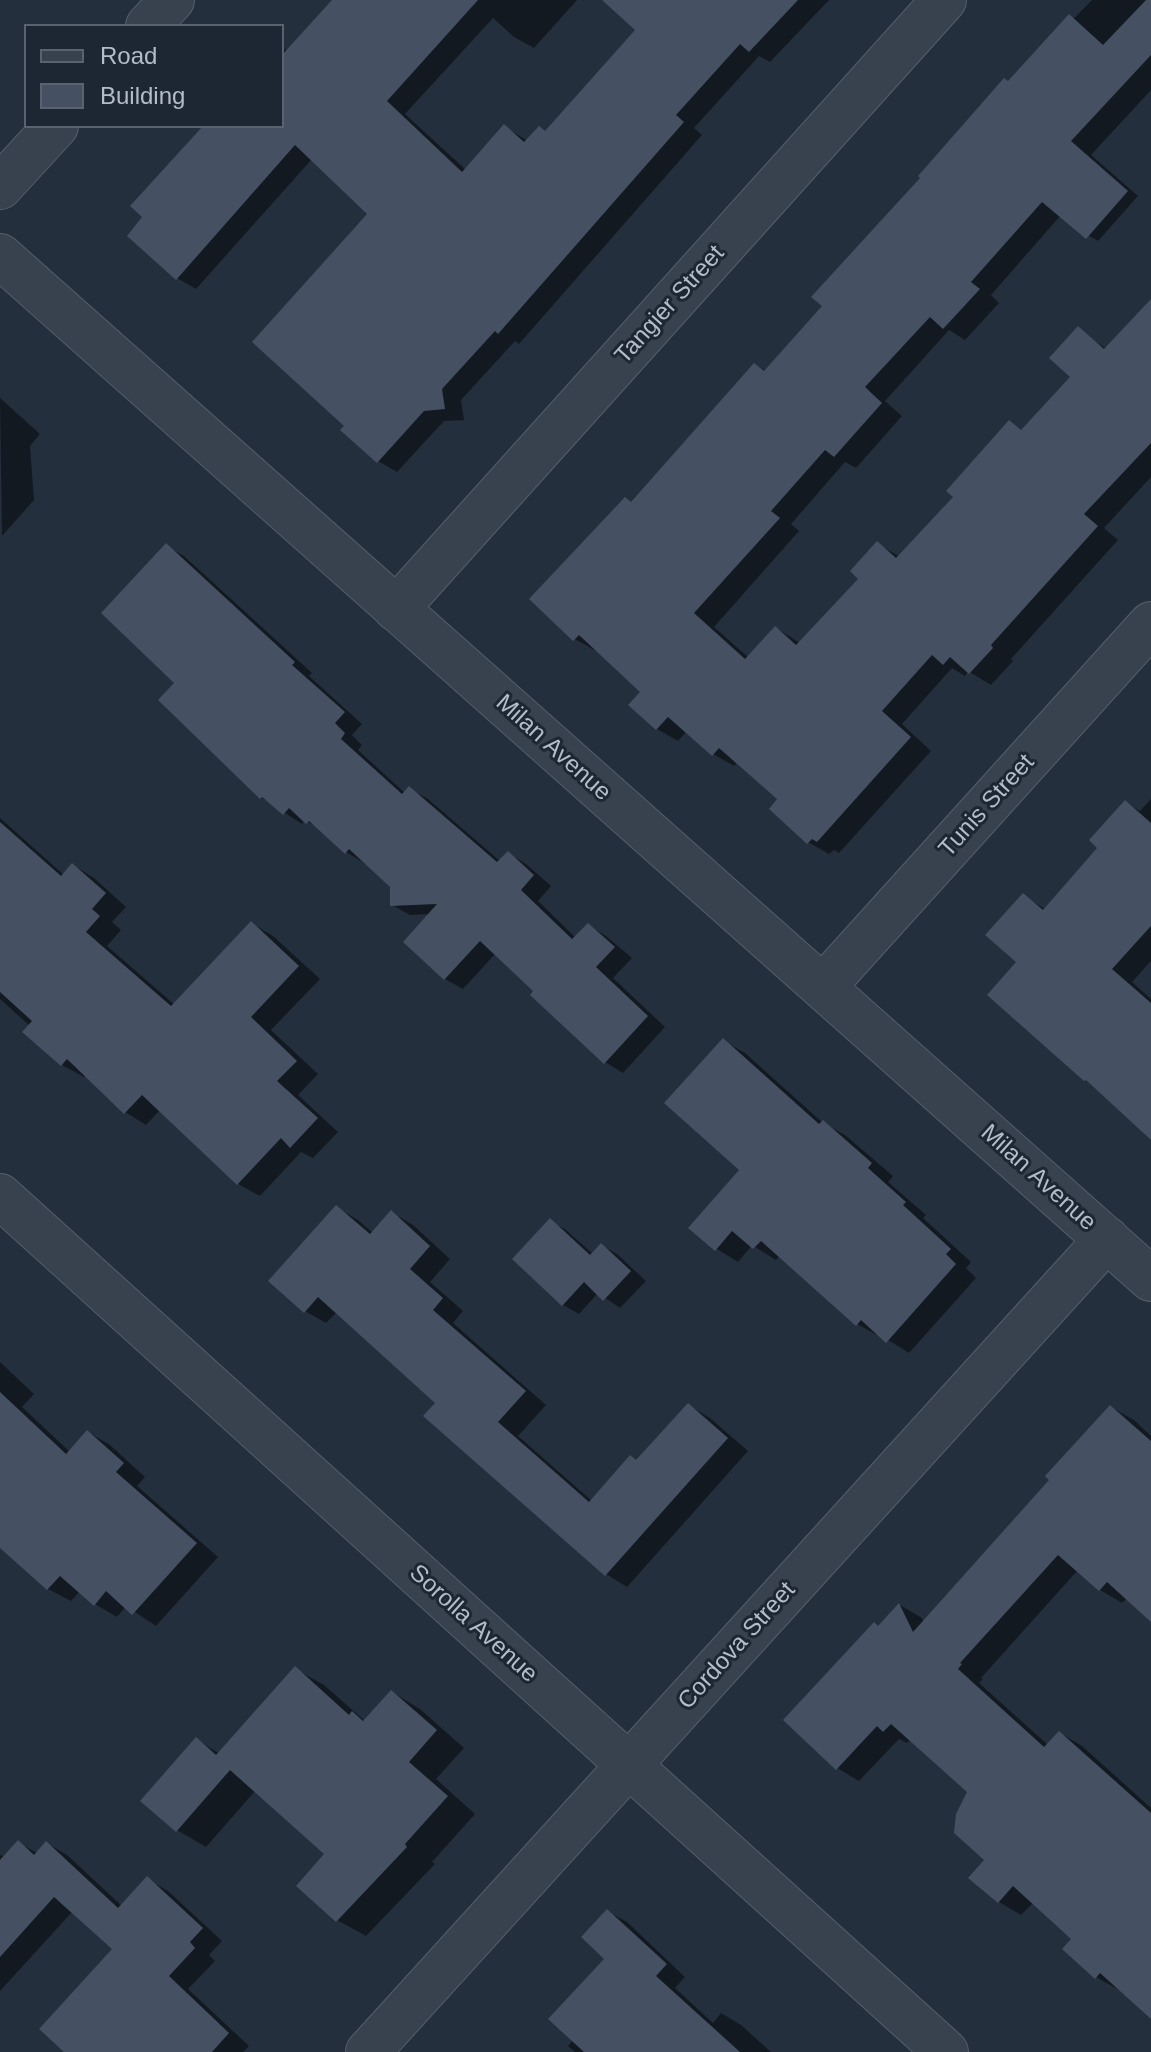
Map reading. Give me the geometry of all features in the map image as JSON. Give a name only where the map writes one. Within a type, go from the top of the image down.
[{"type":"street","points":[[150,24],[172,0]]},
{"type":"street","name":"Tangier Street","points":[[396,609],[944,0]]},
{"type":"street","points":[[0,187],[54,128]]},
{"type":"street","name":"Milan Avenue","points":[[0,256],[1151,1279]]},
{"type":"street","name":"Tunis Street","points":[[823,987],[1151,624]]},
{"type":"street","name":"Sorolla Avenue","points":[[0,1196],[946,2052]]},
{"type":"street","name":"Cordova Street","points":[[368,2052],[1107,1239]]},
{"type":"building","points":[[332,0],[478,0],[387,101],[462,172],[504,124],[524,142],[539,126],[545,131],[635,30],[602,0],[798,0],[749,52],[740,44],[676,115],[684,122],[498,334],[495,331],[442,389],[445,409],[424,411],[377,463],[340,430],[344,426],[252,342],[367,214],[295,145],[176,280],[127,236],[142,217],[130,206],[201,128],[284,128],[284,53]]},
{"type":"building","points":[[1146,0],[1151,0],[1151,55],[1071,141],[1128,191],[1086,239],[1042,202],[971,282],[980,289],[943,329],[930,317],[865,387],[882,403],[834,457],[825,450],[771,511],[780,518],[694,613],[745,659],[775,626],[796,645],[858,579],[850,571],[877,541],[896,558],[953,497],[946,491],[1009,420],[1021,430],[1070,377],[1049,358],[1078,326],[1104,349],[1151,299],[1151,443],[1084,514],[1098,526],[991,645],[993,648],[969,674],[950,657],[943,665],[932,655],[882,711],[911,737],[817,842],[812,839],[807,844],[769,809],[777,799],[719,748],[712,756],[668,717],[656,730],[628,705],[640,692],[579,635],[573,641],[529,599],[625,497],[631,502],[754,363],[764,371],[822,306],[811,297],[920,178],[918,176],[1004,78],[1008,81],[1069,14],[1103,45]]},
{"type":"building","points":[[166,543],[345,712],[335,723],[345,733],[341,739],[402,794],[409,786],[497,862],[508,851],[534,875],[521,890],[572,939],[588,923],[615,947],[596,967],[648,1016],[604,1064],[530,995],[533,991],[480,941],[444,980],[403,942],[437,904],[390,906],[390,887],[349,849],[345,854],[309,821],[306,824],[289,808],[283,815],[262,797],[260,799],[158,700],[174,683],[101,613]]},
{"type":"building","points":[[1125,800],[1151,823],[1151,926],[1112,969],[1151,1003],[1151,1140],[987,995],[1016,962],[985,935],[1023,893],[1043,910],[1097,848],[1089,840]]},
{"type":"building","points":[[0,822],[61,876],[72,863],[106,893],[92,909],[100,916],[86,932],[171,1006],[251,921],[299,966],[251,1017],[297,1061],[277,1081],[318,1118],[290,1148],[281,1138],[237,1185],[142,1095],[124,1114],[67,1059],[61,1066],[22,1032],[32,1021],[0,992]]},
{"type":"building","points":[[723,1038],[819,1124],[823,1120],[872,1163],[868,1168],[951,1249],[946,1254],[956,1264],[886,1343],[861,1320],[856,1326],[761,1241],[753,1249],[732,1231],[715,1251],[688,1228],[739,1170],[664,1103]]},
{"type":"building","points":[[336,1205],[370,1234],[391,1210],[430,1246],[410,1269],[443,1298],[433,1310],[526,1391],[498,1422],[589,1502],[630,1455],[636,1460],[688,1403],[728,1438],[605,1576],[423,1416],[435,1403],[318,1297],[304,1313],[268,1281]]},
{"type":"building","points":[[550,1218],[590,1255],[601,1243],[631,1271],[603,1301],[584,1282],[562,1306],[512,1259]]},
{"type":"building","points":[[0,1392],[66,1454],[87,1430],[124,1463],[116,1472],[197,1543],[132,1615],[106,1591],[94,1606],[60,1576],[47,1590],[0,1548]]},
{"type":"building","points":[[1110,1405],[1151,1441],[1151,1622],[1107,1582],[1099,1591],[1058,1555],[960,1663],[958,1669],[1044,1747],[1059,1731],[1151,1813],[1151,2019],[1100,1973],[1095,1979],[1062,1949],[1071,1939],[1013,1886],[998,1903],[968,1878],[984,1860],[954,1833],[956,1814],[967,1792],[891,1724],[883,1732],[877,1726],[836,1770],[783,1720],[874,1622],[878,1626],[899,1603],[913,1632],[1049,1480],[1045,1476]]},
{"type":"building","points":[[295,1666],[349,1715],[352,1711],[363,1721],[391,1690],[437,1730],[409,1762],[448,1796],[405,1844],[407,1847],[336,1922],[296,1886],[324,1854],[230,1770],[176,1832],[140,1801],[196,1737],[216,1755]]},
{"type":"building","points":[[18,1840],[34,1855],[46,1841],[118,1908],[147,1876],[203,1928],[190,1942],[195,1948],[169,1976],[229,2033],[212,2052],[64,2052],[39,2029],[112,1949],[54,1897],[0,1957],[0,1860]]},
{"type":"building","points":[[607,1909],[667,1964],[656,1976],[740,2052],[584,2052],[548,2019],[604,1959],[581,1937]]}]
